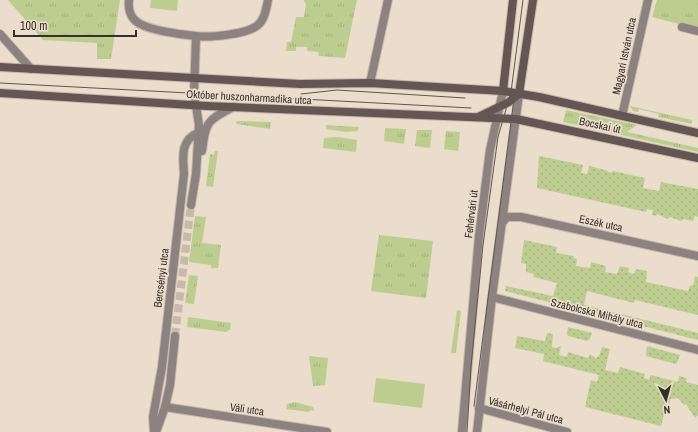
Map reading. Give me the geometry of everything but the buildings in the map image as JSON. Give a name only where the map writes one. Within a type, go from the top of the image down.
[{"type":"main road","name":"Fehérvári út","points":[[503,91],[513,0]]},
{"type":"main road","points":[[476,118],[519,94],[533,0]]},
{"type":"main road","name":"Október huszonharmadika utca","points":[[0,67],[300,84],[370,83],[503,91],[519,94]]},
{"type":"main road","name":"Október huszonharmadika utca","points":[[0,93],[233,107],[496,119]]},
{"type":"main road","name":"Bocskai út","points":[[519,94],[698,133]]},
{"type":"main road","name":"Bocskai út","points":[[496,119],[516,119],[698,158]]},
{"type":"street","points":[[129,0],[130,14],[137,22],[148,27],[196,36],[226,34],[249,30],[262,22],[268,0]]},
{"type":"street","points":[[370,83],[388,0]]},
{"type":"street","name":"Magyari István utca","points":[[622,116],[648,0]]},
{"type":"street","points":[[682,27],[698,31]]},
{"type":"street","points":[[0,34],[31,69]]},
{"type":"street","points":[[196,36],[194,77],[195,105],[199,125],[196,174]]},
{"type":"street","name":"Fehérvári út","points":[[462,432],[479,236],[490,150],[503,91]]},
{"type":"street","points":[[477,432],[478,408],[519,94]]},
{"type":"street","points":[[191,205],[207,124],[217,115],[233,107]]},
{"type":"street","name":"Bercsényi utca","points":[[155,432],[153,417],[162,367],[184,174],[184,147],[192,136],[198,133]]},
{"type":"street","name":"Eszék utca","points":[[502,223],[507,217],[521,217],[698,256]]},
{"type":"street","name":"Szabolcska Mihály utca","points":[[492,297],[698,350]]},
{"type":"street","name":"Bercsényi utca","points":[[155,432],[165,407],[170,385],[175,336]]},
{"type":"street","name":"Váli utca","points":[[165,407],[327,432]]},
{"type":"street","name":"Vásárhelyi Pál utca","points":[[478,408],[567,432]]},
{"type":"green space","points":[[8,0],[120,0],[111,59],[97,59],[97,43],[43,40]]},
{"type":"green space","points":[[151,0],[178,0],[177,11],[150,8]]},
{"type":"green space","points":[[304,0],[357,0],[345,58],[319,56],[318,52],[307,51],[307,47],[296,47],[296,51],[286,51],[287,42],[291,42],[296,17],[304,17],[306,3]]},
{"type":"green space","points":[[657,0],[698,0],[698,29],[652,17]]},
{"type":"green space","points":[[669,0],[689,1],[686,14],[666,9]]},
{"type":"green space","points":[[630,106],[692,120],[692,124],[658,117],[659,114],[639,109],[638,112],[633,111]]},
{"type":"green space","points":[[566,110],[637,125],[627,132],[698,148],[698,152],[563,122]]},
{"type":"green space","points":[[237,121],[271,122],[270,129],[236,124]]},
{"type":"green space","points":[[326,125],[359,127],[358,131],[346,132],[326,129]]},
{"type":"green space","points":[[385,128],[406,129],[404,144],[384,141]]},
{"type":"green space","points":[[417,130],[432,130],[430,148],[415,146]]},
{"type":"green space","points":[[446,131],[460,132],[458,151],[444,149]]},
{"type":"green space","points":[[338,137],[357,140],[356,152],[323,148],[324,138]]},
{"type":"green space","points":[[215,151],[218,151],[213,187],[206,186],[210,154],[214,155]]},
{"type":"green space","points":[[539,156],[583,165],[581,173],[587,174],[589,166],[606,170],[610,173],[613,171],[645,178],[643,188],[659,191],[661,182],[698,189],[698,217],[695,216],[693,221],[684,219],[681,221],[670,217],[668,219],[657,214],[656,216],[652,215],[653,210],[647,209],[646,212],[537,188]]},
{"type":"green space","points":[[195,216],[206,217],[202,243],[221,245],[218,268],[211,268],[211,265],[189,262]]},
{"type":"green space","points":[[379,235],[433,241],[426,298],[371,291]]},
{"type":"green space","points":[[524,240],[557,247],[556,253],[574,256],[573,258],[577,259],[576,266],[590,268],[591,262],[606,266],[605,272],[617,274],[620,266],[629,268],[628,272],[634,274],[636,269],[647,271],[646,282],[688,291],[690,285],[693,286],[695,276],[698,277],[698,315],[635,300],[634,303],[587,291],[584,305],[698,333],[698,340],[505,291],[506,286],[553,296],[557,283],[533,277],[534,274],[526,272],[526,264],[521,263]]},
{"type":"green space","points":[[189,275],[198,276],[194,304],[185,303]]},
{"type":"green space","points":[[457,310],[461,311],[456,353],[451,353]]},
{"type":"green space","points":[[188,317],[231,323],[230,330],[227,332],[187,327]]},
{"type":"green space","points":[[568,327],[592,333],[590,339],[587,341],[568,336]]},
{"type":"green space","points":[[547,333],[553,334],[552,347],[556,348],[561,346],[559,355],[567,357],[568,352],[588,358],[590,354],[596,358],[599,356],[602,347],[610,349],[605,370],[618,373],[620,367],[645,374],[644,378],[649,380],[651,375],[678,382],[679,376],[687,378],[686,382],[698,385],[698,415],[695,418],[686,404],[684,405],[678,398],[670,399],[670,403],[667,403],[661,426],[585,407],[591,380],[597,382],[599,375],[543,361],[544,354],[515,348],[517,336],[545,341]]},
{"type":"green space","points":[[647,346],[680,355],[677,363],[646,356]]},
{"type":"green space","points":[[309,356],[328,358],[325,385],[313,386]]},
{"type":"green space","points":[[376,378],[425,384],[422,408],[373,402]]},
{"type":"green space","points":[[295,402],[313,407],[314,411],[310,410],[309,412],[286,409],[287,404]]},
{"type":"tunnel","points":[[175,336],[191,205]]},
{"type":"tram line","points":[[467,432],[471,366],[483,245],[498,137],[511,92],[523,0]]},
{"type":"tram line","points":[[0,83],[471,108]]},
{"type":"tram line","points":[[301,94],[337,90],[465,98]]},
{"type":"tram line","points":[[474,406],[514,99]]}]
